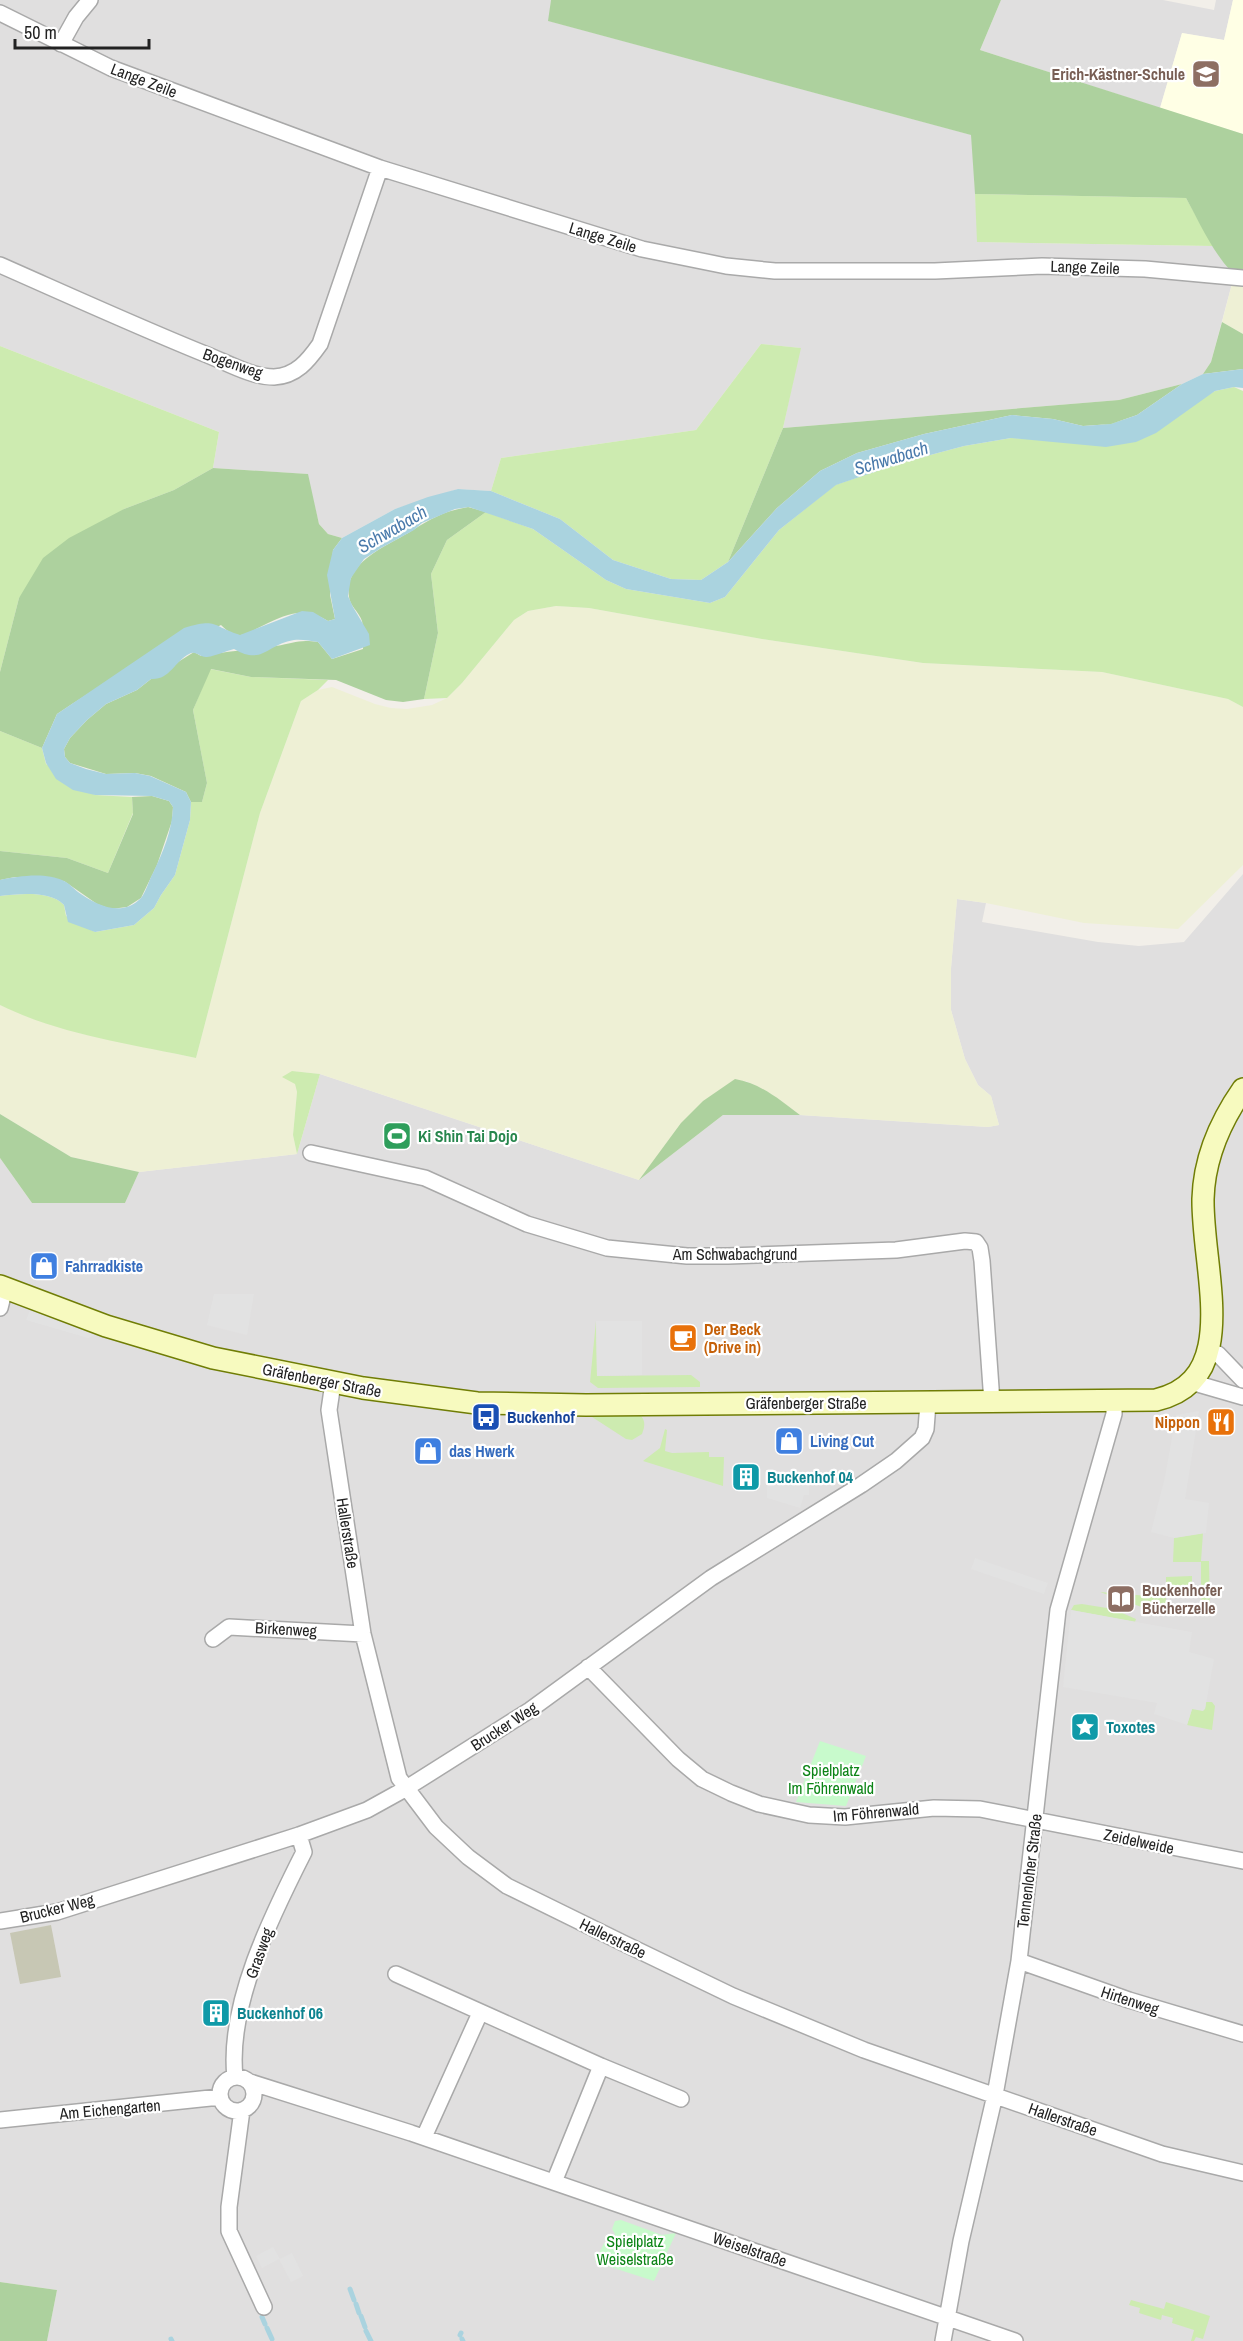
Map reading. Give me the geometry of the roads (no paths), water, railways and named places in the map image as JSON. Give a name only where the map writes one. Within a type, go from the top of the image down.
[{"type":"main road","name":"Gräfenberger Straße","points":[[2,1294],[213,1358],[333,1383],[407,1395],[486,1404],[1114,1402],[1168,1398],[1184,1393],[1198,1384],[1212,1369],[1218,1354],[1221,1324],[1207,1242],[1204,1194],[1207,1168],[1215,1139],[1243,1089]]},
{"type":"street","points":[[61,44],[76,17],[90,0]]},
{"type":"street","name":"Lange Zeile","points":[[0,13],[111,68],[380,168],[642,249],[726,266],[812,273],[1042,266],[1145,269],[1243,278]]},
{"type":"street","name":"Bogenweg","points":[[0,265],[158,335],[252,372],[274,377],[293,372],[306,364],[320,344],[380,168]]},
{"type":"street","name":"Am Schwabachgrund","points":[[311,1153],[425,1178],[527,1224],[607,1248],[687,1256],[728,1256],[896,1250],[965,1241],[976,1242],[980,1248],[982,1261],[992,1402]]},
{"type":"street","points":[[1218,1354],[1243,1380]]},
{"type":"street","name":"Hallerstraße","points":[[333,1383],[329,1410],[363,1634],[399,1778],[405,1789],[436,1827],[460,1850],[507,1886],[733,1996],[864,2050],[1162,2154],[1243,2173]]},
{"type":"street","points":[[1198,1384],[1243,1398]]},
{"type":"street","name":"Tennenloher Straße","points":[[943,2341],[961,2241],[995,2095],[1019,1961],[1058,1610],[1114,1414],[1114,1402]]},
{"type":"street","name":"Brucker Weg","points":[[0,1921],[57,1912],[299,1835],[367,1810],[405,1789],[530,1710],[711,1578],[896,1461],[922,1438],[926,1429],[928,1403]]},
{"type":"street","name":"Birkenweg","points":[[213,1639],[229,1626],[363,1634]]},
{"type":"street","name":"Im Föhrenwald","points":[[588,1667],[678,1759],[702,1779],[759,1804],[788,1812],[833,1817],[871,1816],[950,1807],[980,1809],[1036,1819]]},
{"type":"street","name":"Zeidelweide","points":[[1036,1819],[1243,1861]]},
{"type":"street","name":"Grasweg","points":[[235,2077],[233,2056],[244,1996],[269,1924],[304,1852],[299,1835]]},
{"type":"street","name":"Hirtenweg","points":[[1019,1961],[1129,2000],[1243,2034]]},
{"type":"street","points":[[396,1974],[480,2013],[681,2099]]},
{"type":"street","points":[[424,2137],[480,2013]]},
{"type":"street","points":[[554,2182],[601,2066]]},
{"type":"street","points":[[240,2077],[250,2082],[255,2093],[251,2104],[242,2110],[231,2110],[222,2103],[221,2086],[225,2082],[240,2077]]},
{"type":"street","name":"Weiselstraße","points":[[250,2082],[424,2137],[1015,2341]]},
{"type":"street","name":"Am Eichengarten","points":[[0,2120],[220,2097]]},
{"type":"street","points":[[242,2110],[229,2207],[229,2231],[264,2307]]},
{"type":"water","name":"Schwabach","points":[[1243,369],[1243,388],[1234,387],[1215,391],[1156,433],[1136,442],[1106,447],[1011,438],[964,446],[904,462],[836,485],[779,530],[725,597],[710,603],[626,589],[606,580],[533,529],[469,507],[455,509],[422,523],[364,559],[351,578],[348,596],[369,634],[370,645],[332,659],[318,642],[300,640],[285,642],[259,655],[244,654],[234,649],[207,657],[191,653],[163,677],[151,679],[137,690],[106,704],[70,738],[64,749],[65,757],[70,763],[106,774],[135,773],[150,776],[186,792],[191,802],[190,820],[175,875],[154,908],[134,925],[95,932],[68,922],[64,905],[51,897],[34,894],[0,896],[0,880],[24,876],[49,876],[68,883],[85,897],[109,907],[126,907],[141,898],[166,841],[173,807],[169,801],[152,796],[95,795],[73,790],[56,779],[46,763],[42,748],[57,714],[184,628],[209,623],[240,635],[302,611],[313,612],[328,621],[335,619],[327,575],[333,550],[342,538],[395,509],[458,489],[491,491],[560,519],[613,560],[671,579],[701,580],[728,562],[777,508],[820,471],[857,453],[924,434],[1012,415],[1053,419],[1083,426],[1111,424],[1137,415],[1182,384],[1203,374]]},
{"type":"waterway","points":[[350,2289],[354,2300]]},
{"type":"waterway","points":[[356,2304],[359,2313]]},
{"type":"waterway","points":[[361,2316],[365,2327]]},
{"type":"waterway","points":[[262,2317],[265,2324]]},
{"type":"waterway","points":[[267,2328],[272,2339]]},
{"type":"waterway","points":[[366,2331],[371,2341]]},
{"type":"place","name":"Erich-Kästner-Schule","points":[[1206,74]]},
{"type":"place","name":"Ki Shin Tai Dojo","points":[[397,1136]]},
{"type":"place","name":"Fahrradkiste","points":[[44,1266]]},
{"type":"place","name":"Der Beck (Drive in)","points":[[683,1338]]},
{"type":"place","name":"Buckenhof","points":[[486,1417]]},
{"type":"place","name":"Nippon","points":[[1221,1422]]},
{"type":"place","name":"Living Cut","points":[[789,1441]]},
{"type":"place","name":"das Hwerk","points":[[428,1451]]},
{"type":"place","name":"Buckenhof 04","points":[[746,1477]]},
{"type":"place","name":"Buckenhofer Bücherzelle","points":[[1121,1599]]},
{"type":"place","name":"Toxotes","points":[[1085,1727]]},
{"type":"place","name":"Buckenhof 06","points":[[216,2013]]},
{"type":"park label","name":"Spielplatz Im Föhrenwald","points":[[831,1779]]},
{"type":"park label","name":"Spielplatz Weiselstraße","points":[[635,2250]]}]
